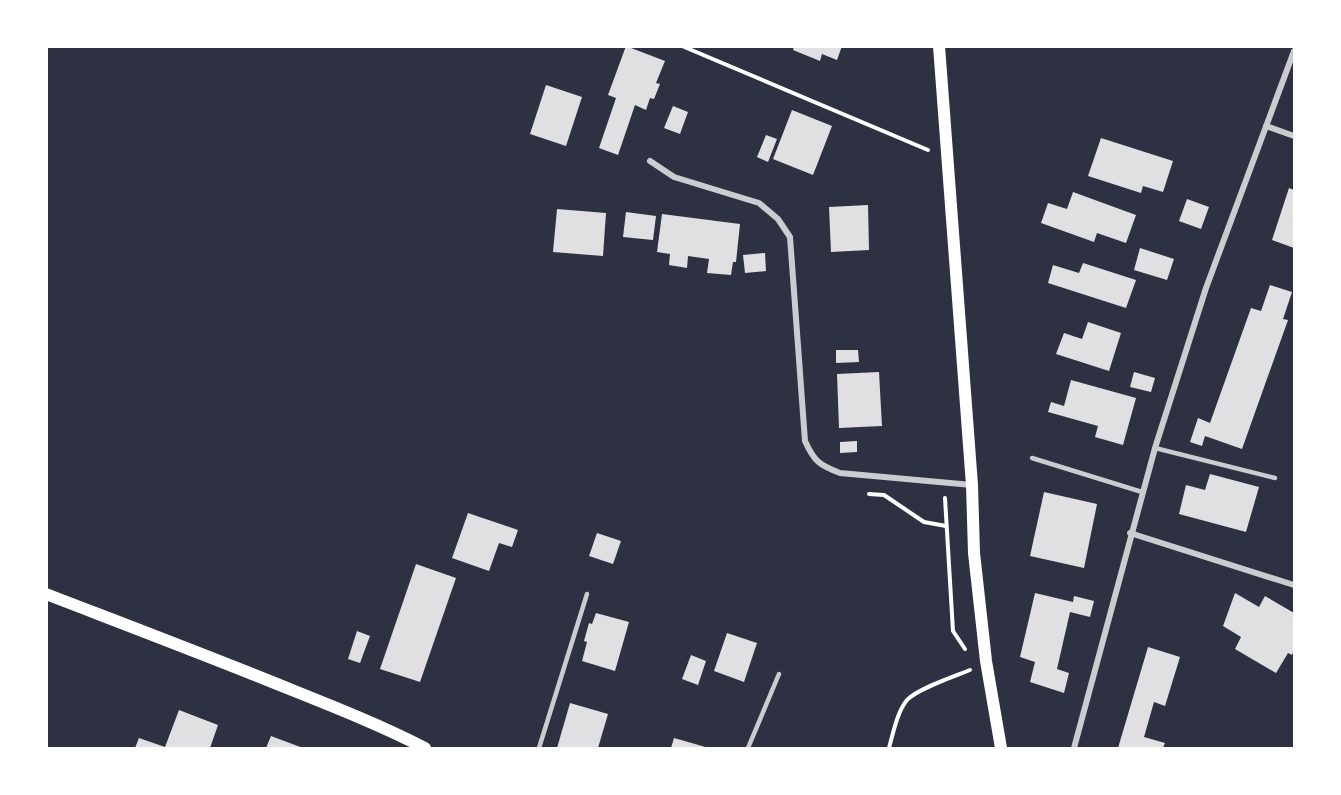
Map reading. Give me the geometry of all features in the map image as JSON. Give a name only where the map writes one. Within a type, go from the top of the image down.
[{"type":"main road","points":[[939,46],[972,485],[974,553],[986,661],[1001,748]]},
{"type":"main road","points":[[46,594],[192,649],[366,720],[425,748]]},
{"type":"street","points":[[1074,748],[1130,533],[1155,448],[1206,288],[1294,51]]},
{"type":"street","points":[[1266,126],[1294,136]]},
{"type":"street","points":[[650,161],[674,177],[759,203],[778,219],[790,237],[805,441],[812,457],[823,467],[840,473],[972,485]]},
{"type":"street","points":[[1130,533],[1294,585]]},
{"type":"lane","points":[[1155,448],[1275,478]]},
{"type":"lane","points":[[1032,458],[1142,492]]},
{"type":"lane","points":[[539,748],[587,594]]},
{"type":"lane","points":[[748,748],[779,674]]},
{"type":"path","points":[[682,46],[948,159]]},
{"type":"path","points":[[860,493],[884,495],[924,522],[946,526]]},
{"type":"path","points":[[889,748],[907,700],[917,693],[986,661]]},
{"type":"building","points":[[626,46],[665,61],[656,83],[660,84],[654,99],[650,98],[646,110],[635,105],[618,155],[599,148],[616,98],[608,95]]},
{"type":"building","points":[[794,46],[842,46],[837,60],[822,54],[820,61],[793,50]]},
{"type":"building","points":[[546,85],[582,97],[566,146],[530,134]]},
{"type":"building","points":[[673,106],[688,112],[680,134],[664,128]]},
{"type":"building","points":[[792,110],[832,126],[813,175],[773,159]]},
{"type":"building","points":[[766,135],[777,139],[768,162],[757,157]]},
{"type":"building","points":[[1101,138],[1173,161],[1163,192],[1143,186],[1141,193],[1088,176]]},
{"type":"building","points":[[1289,188],[1294,190],[1294,248],[1272,240]]},
{"type":"building","points":[[1073,192],[1136,215],[1126,243],[1097,233],[1094,242],[1041,223],[1048,203],[1067,209]]},
{"type":"building","points":[[1187,199],[1209,207],[1201,229],[1179,221]]},
{"type":"building","points":[[868,205],[869,250],[831,252],[829,207]]},
{"type":"building","points":[[557,209],[606,213],[603,256],[553,252]]},
{"type":"building","points":[[626,212],[656,216],[653,240],[623,237]]},
{"type":"building","points":[[662,214],[740,224],[736,262],[733,262],[731,275],[707,273],[709,259],[688,256],[687,268],[669,265],[670,254],[657,252]]},
{"type":"building","points":[[1140,248],[1174,259],[1167,280],[1134,270]]},
{"type":"building","points":[[765,253],[766,271],[745,273],[743,255]]},
{"type":"building","points":[[1083,263],[1136,280],[1126,308],[1048,283],[1053,265],[1079,273]]},
{"type":"building","points":[[1270,285],[1292,292],[1283,319],[1288,320],[1242,449],[1205,436],[1202,446],[1190,442],[1198,418],[1210,423],[1251,308],[1261,311]]},
{"type":"building","points":[[1088,322],[1121,333],[1109,371],[1056,354],[1064,333],[1082,339]]},
{"type":"building","points":[[836,350],[858,350],[859,362],[836,363]]},
{"type":"building","points":[[879,372],[882,426],[839,428],[837,374]]},
{"type":"building","points":[[1134,372],[1155,378],[1151,392],[1130,387]]},
{"type":"building","points":[[1071,380],[1136,398],[1123,445],[1095,437],[1098,426],[1048,412],[1051,402],[1064,406]]},
{"type":"building","points":[[857,441],[857,452],[840,453],[840,442]]},
{"type":"building","points":[[1210,474],[1259,487],[1246,532],[1179,514],[1186,485],[1205,490]]},
{"type":"building","points":[[1044,492],[1097,504],[1084,568],[1030,556]]},
{"type":"building","points":[[468,513],[518,530],[512,547],[499,543],[489,571],[452,558]]},
{"type":"building","points":[[597,533],[621,541],[613,564],[589,556]]},
{"type":"building","points":[[416,564],[456,578],[420,682],[380,669]]},
{"type":"building","points":[[1035,593],[1073,602],[1074,596],[1094,601],[1090,617],[1070,612],[1057,669],[1069,673],[1064,693],[1030,682],[1035,662],[1020,657]]},
{"type":"building","points":[[1235,593],[1259,607],[1265,596],[1294,613],[1294,650],[1292,655],[1288,653],[1276,673],[1235,649],[1241,637],[1223,626]]},
{"type":"building","points":[[596,613],[629,622],[615,671],[582,661],[589,623],[592,624]]},
{"type":"building","points":[[357,631],[370,636],[360,663],[348,659]]},
{"type":"building","points":[[727,633],[757,643],[744,682],[714,671]]},
{"type":"building","points":[[1148,647],[1180,657],[1165,706],[1154,702],[1144,737],[1165,743],[1163,748],[1118,748]]},
{"type":"building","points":[[691,655],[706,661],[698,685],[682,679]]},
{"type":"building","points":[[570,703],[608,714],[598,748],[557,748]]},
{"type":"building","points":[[179,710],[218,725],[210,748],[135,748],[139,738],[165,747]]},
{"type":"building","points":[[271,736],[303,748],[266,748]]},
{"type":"building","points":[[674,738],[709,748],[671,748]]}]
